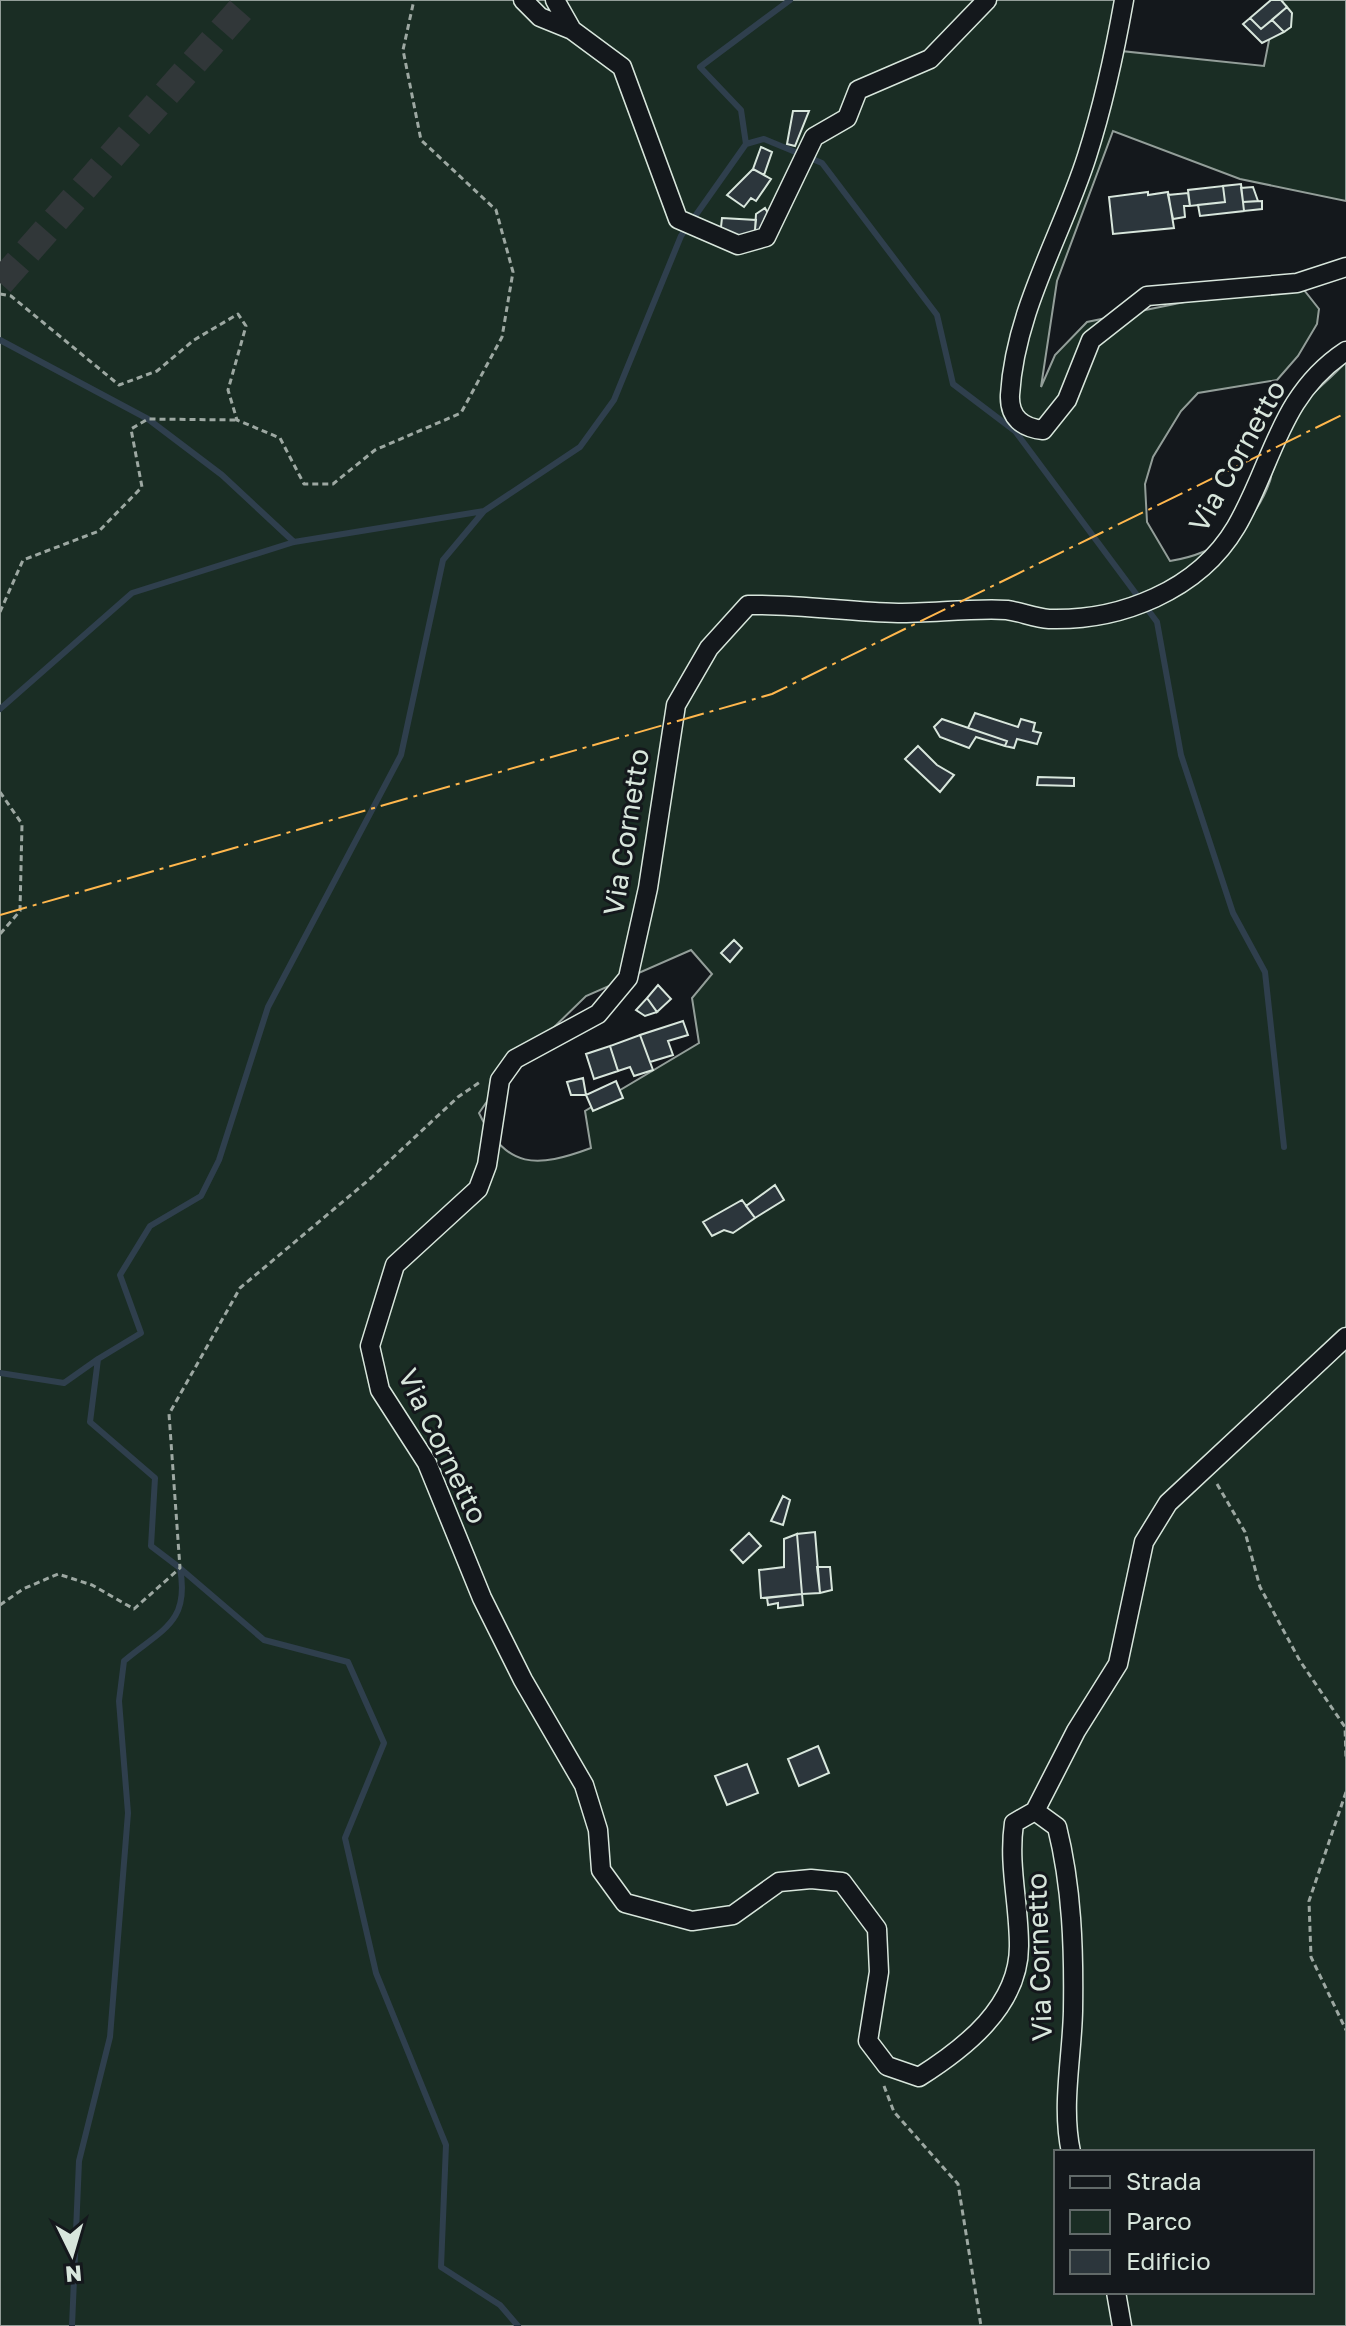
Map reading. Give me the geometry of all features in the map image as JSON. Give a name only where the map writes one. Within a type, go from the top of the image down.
[{"type":"street","points":[[523,0],[540,17],[572,30],[622,67],[678,219],[738,245],[766,237],[814,137],[847,118],[858,90],[930,59],[987,0]]},
{"type":"street","points":[[555,0],[572,30]]},
{"type":"street","points":[[1124,0],[1087,156],[1029,301],[1010,398],[1016,419],[1026,429],[1043,430],[1067,400],[1091,340],[1147,296],[1297,283],[1346,267]]},
{"type":"street","name":"Via Cornetto","points":[[1071,2150],[1066,2127],[1073,2010],[1069,1878],[1057,1827],[1035,1811],[1014,1823],[1009,1856],[1019,1949],[1011,1987],[989,2022],[943,2062],[919,2077],[887,2066],[868,2041],[879,1972],[877,1929],[842,1882],[811,1879],[779,1882],[733,1915],[692,1921],[625,1903],[601,1870],[598,1830],[584,1785],[523,1680],[482,1598],[427,1463],[380,1390],[370,1346],[395,1265],[444,1224],[478,1189],[487,1165],[500,1080],[515,1059],[598,1014],[628,978],[648,888],[676,705],[709,648],[748,605],[798,604],[895,613],[1008,610],[1046,619],[1131,608],[1155,598],[1207,563],[1235,528],[1288,411],[1325,365],[1346,351]]},
{"type":"street","points":[[1035,1811],[1076,1731],[1118,1664],[1144,1542],[1168,1503],[1346,1337]]},
{"type":"street","points":[[1116,2294],[1122,2326]]},
{"type":"path","points":[[0,612],[23,560],[99,531],[142,487],[131,429],[148,419],[237,420],[280,438],[304,484],[333,484],[375,450],[461,413],[502,337],[513,272],[496,210],[421,140],[403,50],[414,0]]},
{"type":"path","points":[[0,294],[11,296],[119,385],[157,371],[194,340],[238,314],[246,326],[228,390],[237,420]]},
{"type":"path","points":[[0,792],[22,824],[20,911],[0,934]]},
{"type":"path","points":[[0,1605],[23,1589],[58,1574],[92,1585],[134,1609],[180,1568],[169,1414],[240,1288],[371,1178],[458,1097],[481,1082]]},
{"type":"path","points":[[1207,1467],[1245,1532],[1260,1587],[1300,1661],[1345,1727],[1346,1759]]},
{"type":"path","points":[[1346,1792],[1309,1901],[1311,1957],[1346,2030]]},
{"type":"path","points":[[887,2066],[884,2090],[894,2112],[958,2184],[981,2326]]},
{"type":"green space","points":[[0,0],[1123,0],[1112,50],[1264,66],[1272,25],[1283,0],[1346,0],[1346,201],[1240,179],[1113,131],[1057,281],[1041,387],[1055,355],[1087,322],[1243,290],[1304,290],[1319,309],[1317,324],[1298,356],[1277,380],[1198,393],[1181,411],[1153,457],[1145,484],[1147,522],[1170,561],[1218,545],[1243,525],[1254,512],[1270,481],[1271,449],[1277,434],[1294,412],[1346,362],[1346,2326],[0,2326]],"holes":[[[691,950],[712,974],[692,998],[699,1043],[585,1111],[591,1148],[555,1159],[525,1159],[512,1154],[489,1132],[479,1113],[506,1074],[586,996]]]},
{"type":"building","points":[[1271,0],[1281,0],[1287,7],[1261,29],[1250,18]]},
{"type":"building","points":[[1287,7],[1292,13],[1291,27],[1284,32],[1272,20]]},
{"type":"building","points":[[1250,18],[1261,29],[1272,20],[1284,32],[1262,43],[1243,24]]},
{"type":"building","points":[[793,111],[809,111],[795,146],[787,144]]},
{"type":"building","points":[[761,147],[772,152],[764,175],[753,169]]},
{"type":"building","points":[[753,169],[771,179],[756,201],[751,198],[744,207],[727,195]]},
{"type":"building","points":[[1241,184],[1244,211],[1200,216],[1198,205],[1225,202],[1223,186]]},
{"type":"building","points":[[1223,186],[1225,202],[1190,206],[1188,190]]},
{"type":"building","points":[[1253,187],[1258,201],[1243,202],[1241,188]]},
{"type":"building","points":[[1148,192],[1148,195],[1168,192],[1174,228],[1113,234],[1109,197]]},
{"type":"building","points":[[1188,193],[1190,206],[1184,206],[1185,217],[1173,219],[1168,195]]},
{"type":"building","points":[[1262,201],[1262,209],[1244,211],[1243,202]]},
{"type":"building","points":[[765,208],[769,215],[761,231],[755,230],[756,214]]},
{"type":"building","points":[[722,218],[756,220],[754,239],[720,236]]},
{"type":"building","points":[[975,713],[1018,727],[1021,719],[1035,723],[1033,731],[1041,733],[1037,744],[1017,739],[1014,748],[1005,746],[1007,741],[968,728]]},
{"type":"building","points":[[942,719],[1007,741],[1005,746],[976,737],[969,748],[940,737],[934,727]]},
{"type":"building","points":[[918,746],[937,765],[954,775],[940,792],[905,759]]},
{"type":"building","points":[[1038,777],[1074,778],[1074,786],[1037,785]]},
{"type":"building","points":[[734,940],[742,948],[730,962],[721,953]]},
{"type":"building","points":[[658,985],[671,999],[657,1012],[647,998]]},
{"type":"building","points":[[647,998],[657,1012],[645,1016],[636,1010]]},
{"type":"building","points":[[683,1021],[688,1035],[668,1041],[673,1055],[650,1062],[640,1035]]},
{"type":"building","points":[[640,1035],[653,1070],[634,1076],[630,1067],[618,1071],[610,1046]]},
{"type":"building","points":[[610,1046],[618,1071],[594,1079],[586,1054]]},
{"type":"building","points":[[583,1078],[586,1095],[571,1095],[567,1082]]},
{"type":"building","points":[[616,1081],[623,1098],[593,1111],[586,1095]]},
{"type":"building","points":[[775,1185],[784,1200],[755,1218],[746,1206]]},
{"type":"building","points":[[742,1200],[755,1218],[733,1233],[724,1230],[712,1236],[703,1222]]},
{"type":"building","points":[[783,1496],[790,1500],[783,1525],[771,1521]]},
{"type":"building","points":[[815,1532],[820,1593],[802,1594],[797,1534]]},
{"type":"building","points":[[749,1533],[761,1546],[743,1563],[731,1550]]},
{"type":"building","points":[[797,1534],[802,1594],[761,1598],[759,1570],[784,1567],[784,1539]]},
{"type":"building","points":[[817,1567],[830,1567],[832,1590],[820,1593]]},
{"type":"building","points":[[802,1594],[803,1605],[778,1608],[778,1603],[768,1605],[767,1598]]},
{"type":"building","points":[[818,1746],[829,1773],[799,1786],[788,1759]]},
{"type":"building","points":[[747,1764],[758,1793],[727,1805],[715,1776]]},
{"type":"waterway","points":[[72,2326],[79,2161],[110,2037],[128,1813],[119,1701],[124,1661],[170,1623],[181,1601],[182,1586],[180,1568],[151,1546],[155,1478],[90,1422],[98,1359],[141,1333],[120,1275],[150,1226],[201,1196],[219,1160],[268,1007],[401,755],[443,560],[484,511],[580,447],[614,400],[681,236],[746,144],[741,110],[700,67],[790,0]]},
{"type":"waterway","points":[[746,144],[764,139],[822,163],[937,315],[953,384],[1015,431],[1157,622],[1181,755],[1233,913],[1265,972],[1284,1147]]},
{"type":"waterway","points":[[0,340],[148,419],[222,475],[294,542]]},
{"type":"waterway","points":[[0,709],[132,593],[294,542],[484,511]]},
{"type":"waterway","points":[[0,1373],[64,1383],[98,1359]]},
{"type":"waterway","points":[[181,1569],[264,1640],[348,1662],[384,1743],[345,1838],[376,1973],[446,2145],[441,2267],[500,2305],[518,2326]]},
{"type":"tunnel","points":[[0,283],[249,0]]},
{"type":"power","points":[[0,915],[772,694],[1346,413]]}]
